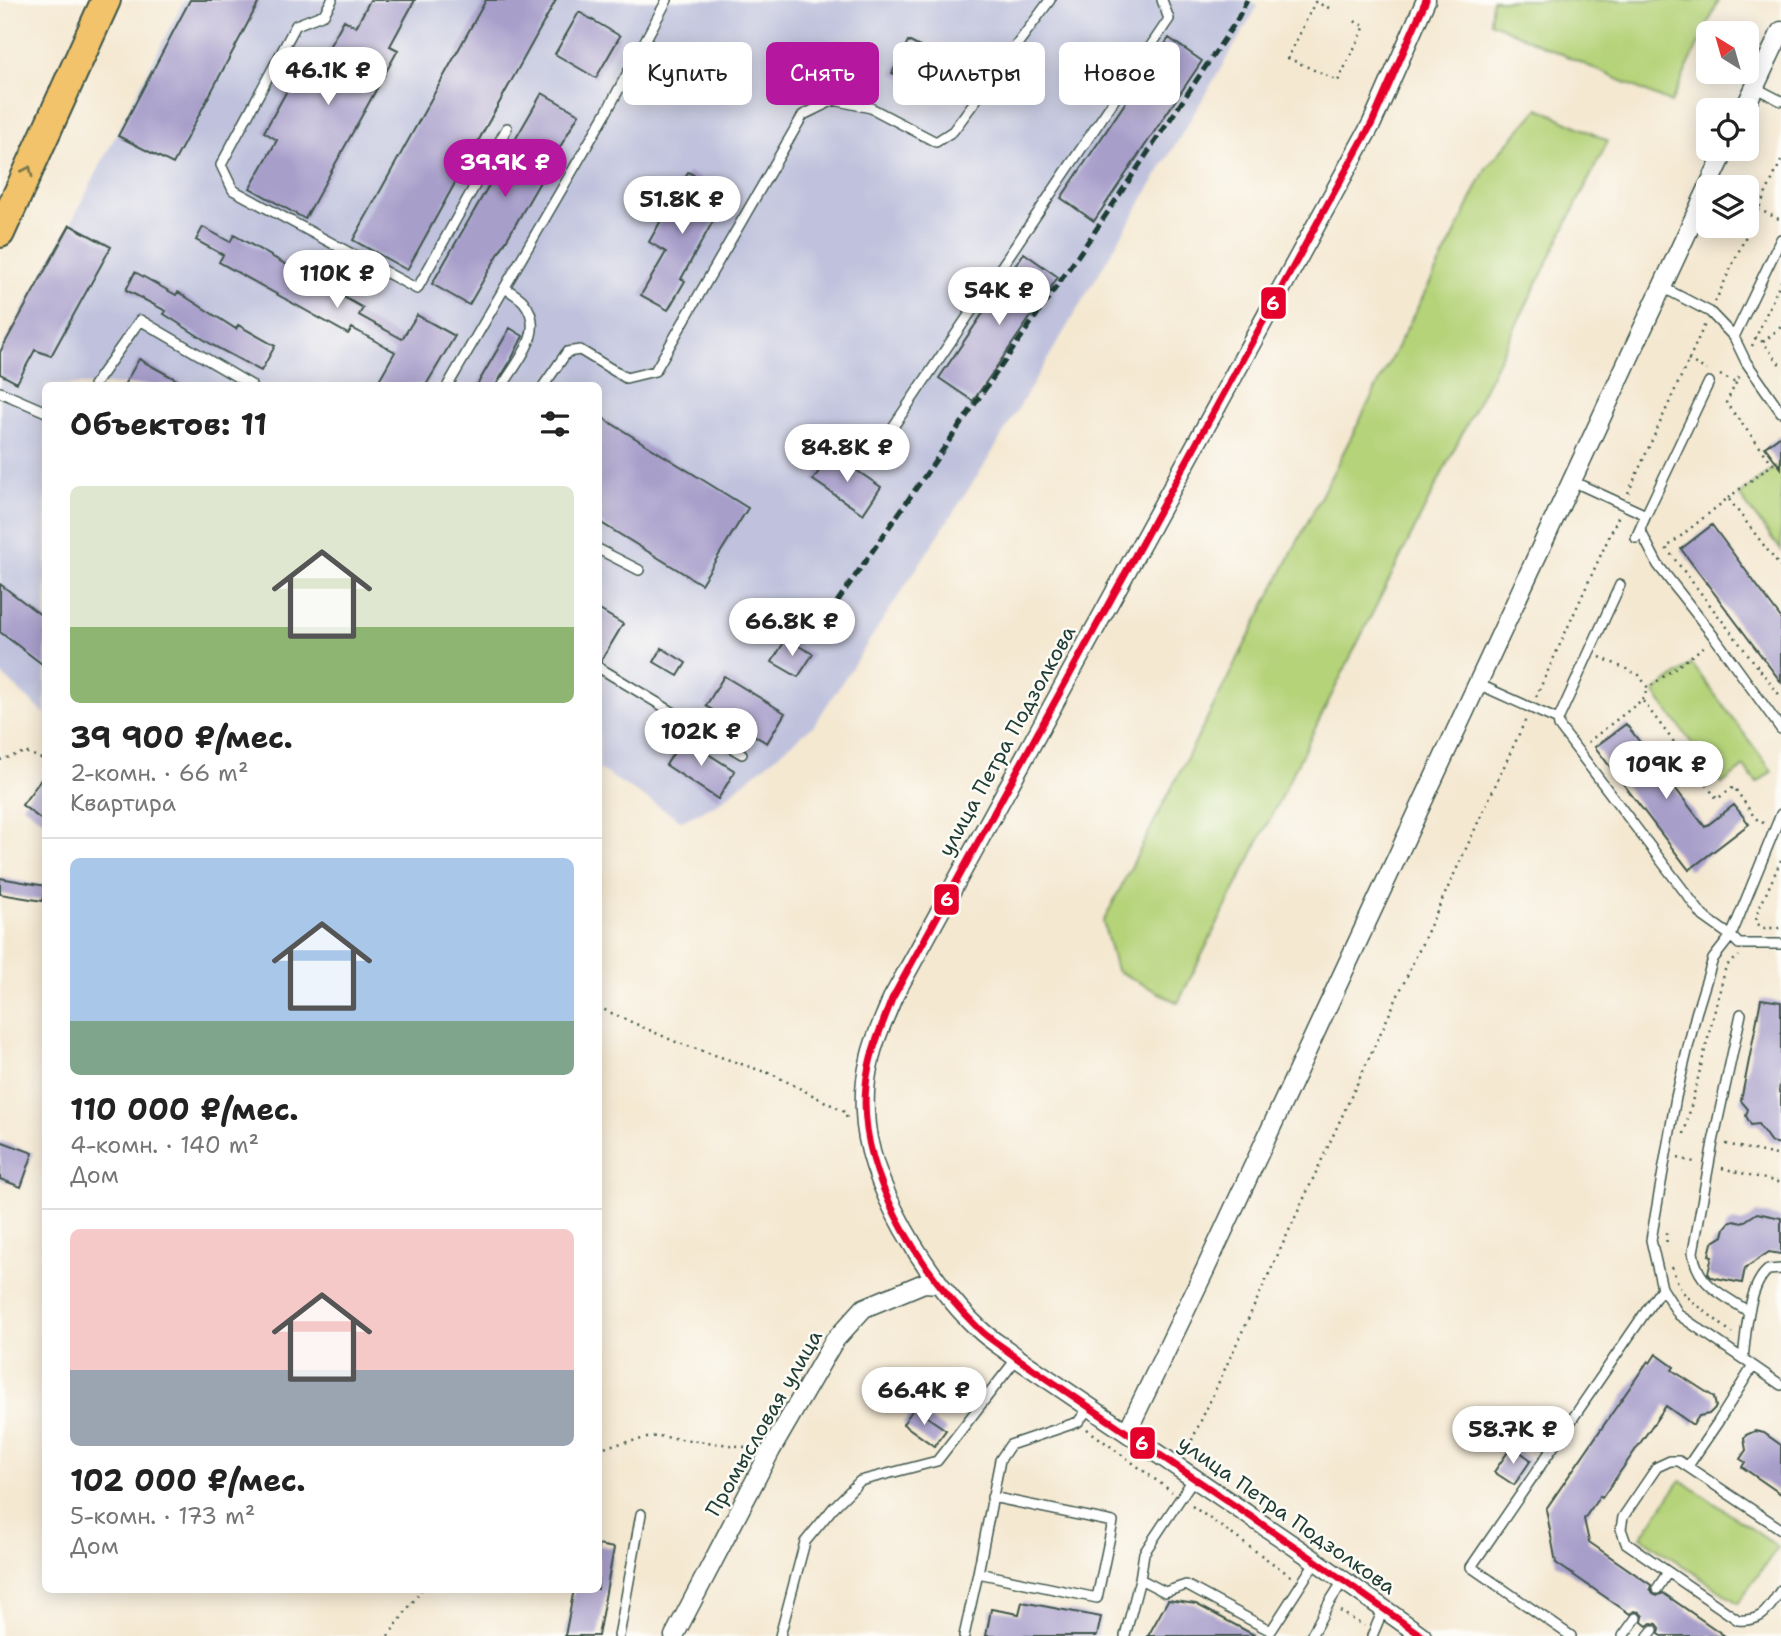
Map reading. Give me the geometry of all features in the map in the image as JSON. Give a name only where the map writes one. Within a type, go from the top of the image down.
[{"type":"main road","points":[[0,233],[106,0]]},
{"type":"street","name":"улица Петра Подзолкова","points":[[1422,1636],[981,1331],[939,1284],[899,1222],[875,1165],[866,1133],[865,1109],[870,1058],[892,999],[1372,123],[1426,0]]},
{"type":"street","points":[[1749,98],[1781,31]]},
{"type":"street","points":[[1127,1432],[1205,1270],[1696,214]]},
{"type":"street","name":"Промысловая улица","points":[[674,1636],[771,1450],[835,1341],[864,1308],[924,1283],[939,1284]]},
{"type":"lane","points":[[332,0],[324,14],[296,25],[221,164],[233,190],[417,289],[507,128]]},
{"type":"lane","points":[[450,382],[607,113],[667,0]]},
{"type":"lane","points":[[546,382],[567,352],[580,350],[626,378],[655,371],[803,115],[834,100],[871,108],[936,142],[953,131],[1050,0]]},
{"type":"lane","points":[[891,430],[1169,19],[1162,0]]},
{"type":"lane","points":[[1754,87],[1781,101]]},
{"type":"lane","points":[[1734,337],[1781,239]]},
{"type":"lane","points":[[1662,287],[1710,312],[1734,337],[1746,362],[1781,412]]},
{"type":"lane","points":[[505,288],[522,299],[532,316],[533,334],[505,382]]},
{"type":"lane","points":[[96,382],[140,320],[246,382]]},
{"type":"lane","points":[[1709,382],[1638,534],[1658,565],[1781,729]]},
{"type":"lane","points":[[0,391],[42,410]]},
{"type":"lane","points":[[1572,481],[1646,515]]},
{"type":"lane","points":[[602,551],[639,570]]},
{"type":"lane","points":[[1620,585],[1558,720],[1559,726],[1703,916],[1739,944],[1781,944]]},
{"type":"lane","points":[[602,669],[742,754]]},
{"type":"lane","points":[[1478,684],[1558,720]]},
{"type":"lane","points":[[1781,814],[1731,936],[1713,958],[1676,1097],[1651,1240],[1662,1288],[1679,1315],[1781,1385]]},
{"type":"lane","points":[[1741,1014],[1708,1165],[1693,1252],[1694,1265],[1706,1283],[1749,1312]]},
{"type":"lane","points":[[1743,1359],[1749,1312],[1758,1281],[1768,1270],[1781,1269]]},
{"type":"lane","points":[[1571,1636],[1471,1567],[1662,1288]]},
{"type":"lane","points":[[780,1636],[805,1542],[833,1508],[860,1481],[937,1461],[1017,1358]]},
{"type":"lane","points":[[1688,1466],[1753,1366]]},
{"type":"lane","points":[[964,1636],[1000,1460],[1010,1445],[1078,1422],[1090,1407]]},
{"type":"lane","points":[[1781,1529],[1688,1466],[1679,1461],[1670,1461],[1657,1467],[1623,1517],[1621,1530],[1626,1543],[1738,1620],[1752,1621],[1766,1612],[1781,1590]]},
{"type":"lane","points":[[1125,1636],[1140,1580],[1144,1553],[1186,1473]]},
{"type":"lane","points":[[978,1573],[1097,1598],[1113,1522],[992,1497]]},
{"type":"lane","points":[[619,1636],[641,1514]]},
{"type":"lane","points":[[1140,1580],[1165,1592],[1186,1585],[1270,1634],[1316,1561]]},
{"type":"lane","points":[[1657,1589],[1668,1572]]},
{"type":"lane","points":[[1311,1636],[1343,1581]]},
{"type":"lane","points":[[1372,1636],[1383,1610]]},
{"type":"lane","points":[[1623,1636],[1636,1618]]},
{"type":"path","points":[[1329,8],[1315,1],[1288,58],[1338,81],[1364,26],[1354,21]]},
{"type":"path","points":[[1759,207],[1781,161]]},
{"type":"path","points":[[1759,209],[1781,220]]},
{"type":"path","points":[[1186,1473],[1744,238]]},
{"type":"path","points":[[1781,281],[1726,403],[1773,464],[1667,548],[1781,697]]},
{"type":"path","points":[[1763,342],[1781,327]]},
{"type":"path","points":[[1755,337],[1763,342],[1781,366]]},
{"type":"path","points":[[1728,498],[1781,568]]},
{"type":"path","points":[[1580,747],[1642,700],[1648,688],[1715,638]]},
{"type":"path","points":[[1589,652],[1639,675],[1648,688]]},
{"type":"path","points":[[1642,700],[1717,799],[1734,787],[1755,818]]},
{"type":"path","points":[[0,760],[24,752],[42,759]]},
{"type":"path","points":[[1781,860],[1756,914],[1756,922],[1762,928],[1781,928]]},
{"type":"path","points":[[602,1009],[676,1042],[774,1075],[845,1112]]},
{"type":"path","points":[[1713,1142],[1781,1156]]},
{"type":"path","points":[[1678,1158],[1781,1183]]},
{"type":"path","points":[[602,1447],[657,1436],[771,1450]]},
{"type":"path","points":[[388,1636],[419,1593]]},
{"type":"shaded area","points":[[184,0],[1247,0],[1258,6],[987,461],[814,725],[720,802],[682,821],[602,771],[602,382],[42,382],[42,711],[0,673],[0,352],[70,225]]},
{"type":"green space","points":[[1492,0],[1719,0],[1709,21],[1696,21],[1696,49],[1671,103],[1490,22]]},
{"type":"green space","points":[[1539,108],[1608,141],[1178,1003],[1116,970],[1103,922],[1454,236],[1486,168]]},
{"type":"green space","points":[[1777,466],[1781,471],[1781,550],[1739,495]]},
{"type":"green space","points":[[1692,664],[1772,771],[1757,783],[1744,767],[1722,784],[1654,692]]},
{"type":"green space","points":[[1681,1480],[1778,1547],[1738,1603],[1641,1537]]},
{"type":"building","points":[[190,0],[260,0],[173,164],[118,136]]},
{"type":"building","points":[[370,0],[415,0],[390,46],[398,50],[305,219],[250,188],[277,140],[264,132],[299,69],[313,76],[344,20],[356,27]]},
{"type":"building","points":[[486,0],[556,0],[407,270],[353,240]]},
{"type":"building","points":[[579,12],[620,36],[596,78],[555,54]]},
{"type":"building","points":[[1180,46],[1202,61],[1180,94]]},
{"type":"building","points":[[542,93],[579,114],[469,305],[432,284]]},
{"type":"building","points":[[1124,105],[1172,105],[1094,221],[1061,198]]},
{"type":"building","points":[[688,172],[728,194],[681,279],[685,281],[668,310],[641,295],[666,252],[649,242]]},
{"type":"building","points":[[70,225],[111,247],[51,356],[35,350],[17,383],[0,374],[0,352]]},
{"type":"building","points":[[203,227],[230,242],[234,235],[363,308],[359,315],[402,339],[417,315],[455,336],[428,382],[383,382],[379,380],[395,352],[352,328],[348,334],[219,262],[223,255],[196,240]]},
{"type":"building","points":[[1024,253],[1058,277],[973,401],[939,378]]},
{"type":"building","points":[[135,272],[176,295],[178,292],[236,329],[238,325],[275,346],[261,371],[214,346],[164,314],[166,311],[126,290]]},
{"type":"building","points":[[510,328],[523,336],[498,382],[479,382]]},
{"type":"building","points":[[139,359],[181,382],[126,382]]},
{"type":"building","points":[[602,417],[748,508],[701,584],[602,523]]},
{"type":"building","points":[[1781,435],[1781,468],[1765,447]]},
{"type":"building","points":[[831,453],[881,487],[863,514],[813,480]]},
{"type":"building","points":[[1712,525],[1781,618],[1781,682],[1681,549]]},
{"type":"building","points":[[0,584],[42,616],[42,664],[0,632]]},
{"type":"building","points":[[602,611],[623,624],[602,659]]},
{"type":"building","points":[[786,639],[813,654],[798,677],[772,662]]},
{"type":"building","points":[[662,648],[686,663],[678,676],[654,662]]},
{"type":"building","points":[[724,676],[785,713],[767,743],[706,706]]},
{"type":"building","points":[[1626,724],[1705,827],[1734,805],[1749,824],[1689,870],[1595,747]]},
{"type":"building","points":[[683,738],[735,771],[718,799],[666,765]]},
{"type":"building","points":[[42,778],[42,820],[22,805]]},
{"type":"building","points":[[0,878],[42,885],[42,901],[0,894]]},
{"type":"building","points":[[1761,999],[1781,1002],[1781,1144],[1771,1142],[1758,1124],[1751,1125],[1746,1116],[1748,1109],[1741,1101]]},
{"type":"building","points":[[0,1141],[33,1153],[21,1187],[0,1179]]},
{"type":"building","points":[[1757,1213],[1781,1218],[1781,1254],[1769,1252],[1745,1268],[1742,1283],[1711,1277],[1708,1273],[1712,1243],[1723,1236],[1729,1223],[1742,1223]]},
{"type":"building","points":[[1656,1354],[1674,1367],[1672,1370],[1714,1397],[1716,1407],[1709,1414],[1699,1416],[1693,1425],[1666,1406],[1602,1498],[1600,1496],[1584,1519],[1589,1542],[1651,1585],[1653,1594],[1657,1596],[1663,1593],[1725,1636],[1662,1636],[1657,1624],[1651,1623],[1647,1626],[1642,1622],[1643,1616],[1639,1612],[1630,1614],[1556,1563],[1546,1509],[1648,1361],[1650,1363]]},
{"type":"building","points":[[914,1408],[946,1430],[934,1446],[903,1424]]},
{"type":"building","points":[[1755,1431],[1764,1433],[1781,1445],[1781,1494],[1742,1467],[1745,1462],[1740,1459],[1746,1450],[1744,1439]]},
{"type":"building","points":[[1512,1446],[1531,1460],[1514,1485],[1494,1472]]},
{"type":"building","points":[[602,1546],[614,1548],[598,1636],[565,1636],[573,1593],[602,1593]]},
{"type":"building","points":[[1168,1600],[1196,1604],[1256,1636],[1148,1636]]},
{"type":"building","points":[[1022,1602],[1101,1617],[1097,1636],[986,1636],[991,1609],[1019,1614]]},
{"type":"railway","points":[[837,602],[1091,237],[1237,20],[1247,0]]},
{"type":"transit line","name":"6","points":[[1422,1636],[1017,1358],[979,1329],[935,1278],[897,1218],[871,1152],[866,1118],[866,1085],[876,1041],[892,999],[1372,123],[1426,0]]}]
